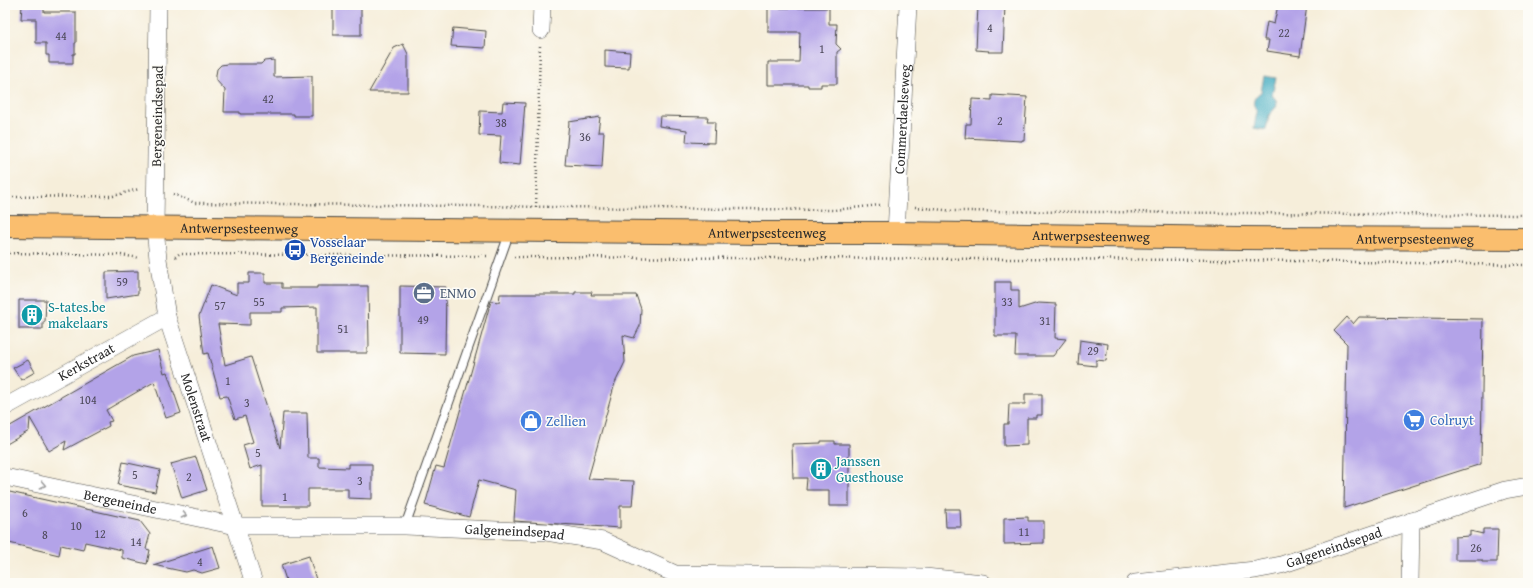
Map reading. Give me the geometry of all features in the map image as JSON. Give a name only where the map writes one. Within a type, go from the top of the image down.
[{"type":"main road","name":"Antwerpsesteenweg","points":[[5,226],[510,230],[759,234],[896,233],[1240,238],[1528,239]]},
{"type":"street","name":"Bergeneindsepad","points":[[155,228],[158,5]]},
{"type":"street","points":[[540,30],[542,5]]},
{"type":"street","name":"Commerdaelseweg","points":[[896,233],[908,5]]},
{"type":"street","name":"Molenstraat","points":[[155,228],[167,317],[254,583]]},
{"type":"street","name":"Kerkstraat","points":[[5,407],[167,317]]},
{"type":"street","name":"Bergeneinde","points":[[5,477],[236,526]]},
{"type":"street","name":"Galgeneindsepad","points":[[1135,583],[1255,570],[1281,565],[1491,494],[1528,486]]},
{"type":"street","points":[[1410,521],[1410,583]]},
{"type":"street","name":"Galgeneindsepad","points":[[236,526],[405,526],[546,532],[603,541],[674,574],[786,580],[925,577],[983,583]]},
{"type":"lane","points":[[405,526],[510,230]]},
{"type":"path","points":[[534,231],[536,206],[540,30]]},
{"type":"path","points":[[5,196],[113,196],[138,188],[155,188],[195,203],[834,210],[879,205],[897,205],[954,211],[1528,215]]},
{"type":"path","points":[[5,253],[121,255],[144,259],[171,259],[179,254],[1240,260],[1528,265]]},
{"type":"water","points":[[1264,76],[1276,78],[1272,95],[1276,100],[1277,106],[1269,115],[1266,130],[1254,128],[1257,112],[1254,106],[1254,99],[1261,92]]},
{"type":"building","points":[[22,5],[44,5],[44,12],[76,12],[76,43],[75,54],[73,54],[73,63],[49,63],[49,55],[46,55],[46,43],[36,43],[36,19],[21,19]]},
{"type":"building","points":[[333,5],[361,5],[361,35],[333,35]]},
{"type":"building","points":[[978,5],[1005,5],[1003,52],[976,50]]},
{"type":"building","points":[[1278,5],[1307,5],[1300,56],[1267,51],[1269,40],[1264,40],[1267,22],[1274,24]]},
{"type":"building","points":[[768,8],[829,8],[829,24],[837,24],[836,44],[841,49],[837,52],[837,84],[821,84],[821,87],[808,87],[808,85],[768,85],[768,62],[799,62],[800,32],[768,32]]},
{"type":"building","points":[[453,28],[486,31],[485,48],[451,46]]},
{"type":"building","points":[[403,44],[408,54],[408,92],[369,92],[394,48]]},
{"type":"building","points":[[605,50],[630,52],[629,68],[605,67]]},
{"type":"building","points":[[274,60],[274,77],[312,76],[312,116],[294,116],[294,114],[240,114],[240,112],[224,112],[225,90],[216,80],[217,69],[221,65],[227,64],[261,64],[264,61]]},
{"type":"building","points":[[992,95],[1027,97],[1024,140],[965,138],[966,124],[971,124],[972,99],[992,100]]},
{"type":"building","points":[[503,102],[525,103],[520,165],[499,163],[501,136],[479,135],[480,111],[502,112]]},
{"type":"building","points":[[660,116],[708,117],[707,122],[715,122],[714,143],[686,142],[687,130],[659,126]]},
{"type":"building","points":[[600,117],[598,132],[604,132],[602,167],[565,165],[569,122]]},
{"type":"building","points":[[138,271],[138,294],[106,299],[106,272]]},
{"type":"building","points":[[249,273],[265,273],[265,283],[282,283],[282,288],[368,286],[369,347],[367,348],[367,353],[317,353],[317,307],[282,308],[282,312],[250,312],[250,325],[218,324],[225,365],[251,357],[280,448],[283,413],[307,413],[308,458],[319,458],[319,467],[348,468],[348,464],[372,464],[372,499],[348,498],[348,489],[308,489],[308,506],[262,506],[262,465],[250,469],[243,445],[253,442],[245,416],[235,419],[227,396],[220,397],[208,353],[204,354],[199,316],[211,285],[237,295],[237,283],[249,283]]},
{"type":"building","points":[[995,282],[1011,282],[1011,290],[1019,290],[1019,309],[1038,303],[1056,304],[1055,338],[1066,339],[1053,356],[1015,356],[1016,336],[995,336]]},
{"type":"building","points":[[400,286],[446,287],[445,354],[400,353]]},
{"type":"building","name":"Zellien","points":[[575,292],[592,292],[591,295],[636,295],[641,309],[640,326],[634,338],[623,335],[625,362],[615,383],[588,479],[634,481],[632,506],[620,506],[620,528],[514,521],[516,490],[479,480],[469,517],[425,505],[436,466],[444,468],[491,301],[499,302],[500,294],[575,294]]},
{"type":"building","name":"S-tates.be makelaars","points":[[19,300],[46,300],[45,322],[43,322],[43,329],[19,329]]},
{"type":"building","name":"Colruyt","points":[[1347,317],[1353,324],[1359,317],[1483,319],[1481,464],[1344,508],[1347,344],[1334,331]]},
{"type":"building","points":[[1080,340],[1108,344],[1106,361],[1096,360],[1096,366],[1078,364]]},
{"type":"building","points":[[158,350],[164,373],[167,372],[181,413],[166,418],[154,382],[106,410],[112,421],[108,422],[109,426],[64,450],[66,441],[49,451],[30,418],[29,431],[5,445],[5,429],[133,356]]},
{"type":"building","points":[[28,360],[35,372],[21,380],[13,368]]},
{"type":"building","points":[[1025,394],[1042,394],[1042,415],[1036,415],[1036,418],[1027,418],[1027,445],[1004,446],[1004,424],[1008,424],[1009,404],[1025,404]]},
{"type":"building","name":"Janssen Guesthouse","points":[[821,441],[835,441],[835,444],[849,444],[849,506],[829,506],[829,490],[806,490],[807,478],[793,478],[792,444],[821,443]]},
{"type":"building","points":[[196,457],[207,490],[182,498],[171,464]]},
{"type":"building","points":[[123,462],[160,470],[155,492],[118,485]]},
{"type":"building","points":[[5,491],[140,521],[150,534],[146,549],[150,550],[147,564],[122,558],[122,550],[85,542],[83,550],[61,545],[59,555],[5,542]]},
{"type":"building","points":[[945,509],[960,509],[961,527],[946,527]]},
{"type":"building","points":[[1028,517],[1028,521],[1044,521],[1044,543],[1004,544],[1004,518]]},
{"type":"building","points":[[1483,529],[1498,529],[1497,562],[1482,562],[1482,560],[1455,560],[1455,537],[1470,536],[1470,531],[1483,534]]},
{"type":"building","points":[[213,546],[220,568],[202,573],[193,570],[186,572],[153,565]]},
{"type":"building","points":[[309,556],[317,583],[287,583],[281,565]]},
{"type":"place","name":"Vosselaar Bergeneinde","points":[[295,250]]},
{"type":"place","name":"ENMO","points":[[424,293]]},
{"type":"place","name":"S-tates.be makelaars","points":[[32,315]]},
{"type":"place","name":"Colruyt","points":[[1414,420]]},
{"type":"place","name":"Zellien","points":[[531,421]]},
{"type":"place","name":"Janssen Guesthouse","points":[[821,469]]}]
